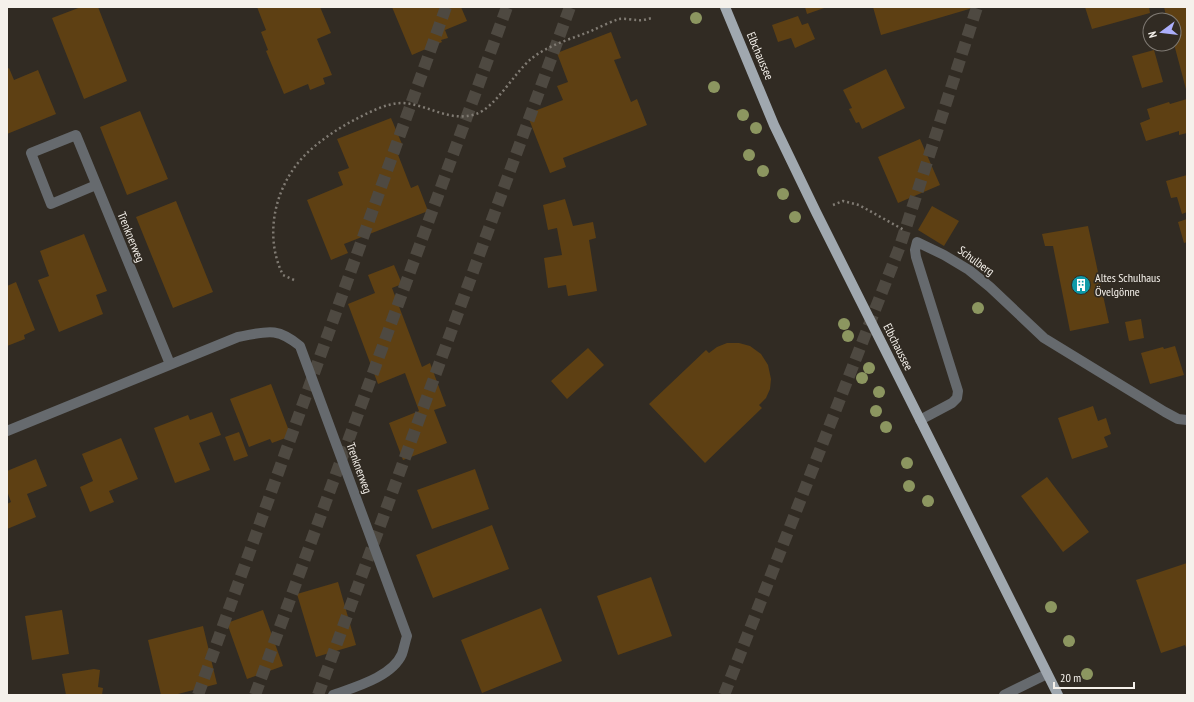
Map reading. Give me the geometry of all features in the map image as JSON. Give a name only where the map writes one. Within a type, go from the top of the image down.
[{"type":"main road","name":"Elbchaussee","points":[[725,7],[774,124],[816,212],[1058,695]]},
{"type":"street","name":"Trenknerweg","points":[[96,185],[51,204],[31,153],[76,135],[170,364]]},
{"type":"street","name":"Schulberg","points":[[920,420],[952,403],[957,398],[958,391],[916,257],[915,250],[918,242],[944,254],[968,270],[990,287],[1044,338],[1165,412],[1178,419],[1187,420]]},
{"type":"street","name":"Trenknerweg","points":[[7,431],[238,337],[270,331],[288,335],[300,346],[407,636],[401,655],[388,670],[378,678],[334,695]]},
{"type":"street","points":[[1004,695],[1047,674]]},
{"type":"path","points":[[294,280],[282,276],[277,265],[273,240],[274,214],[280,193],[295,168],[306,154],[325,137],[364,114],[383,107],[402,104],[460,117],[477,114],[500,94],[532,59],[546,49],[620,19],[640,21],[652,18]]},
{"type":"path","points":[[816,212],[844,201],[859,205],[902,228]]},
{"type":"building","points":[[81,7],[98,7],[127,81],[84,99],[52,18]]},
{"type":"building","points":[[257,7],[320,7],[331,33],[317,39],[332,75],[323,78],[325,84],[310,90],[308,84],[284,94],[266,51],[268,50],[261,32],[266,30]]},
{"type":"building","points":[[392,7],[461,7],[467,21],[445,30],[448,38],[441,40],[442,42],[412,55]]},
{"type":"building","points":[[805,7],[827,7],[807,14]]},
{"type":"building","points":[[873,7],[976,7],[881,35]]},
{"type":"building","points":[[1085,7],[1149,7],[1150,12],[1142,12],[1142,15],[1092,29]]},
{"type":"building","points":[[1164,7],[1187,7],[1187,93],[1176,52],[1182,52],[1182,12],[1165,12]]},
{"type":"building","points":[[798,16],[802,25],[808,23],[815,39],[795,48],[791,38],[778,42],[772,25]]},
{"type":"building","points":[[611,32],[621,58],[614,60],[631,102],[637,99],[647,125],[563,158],[566,167],[550,173],[527,114],[563,100],[557,86],[568,82],[557,53]]},
{"type":"building","points":[[1147,52],[1155,52],[1163,82],[1142,88],[1132,56]]},
{"type":"building","points":[[9,68],[14,80],[38,70],[56,114],[7,134],[7,69]]},
{"type":"building","points":[[886,69],[905,108],[862,129],[859,122],[856,123],[849,109],[852,108],[843,90]]},
{"type":"building","points":[[1187,99],[1187,133],[1179,135],[1179,131],[1146,141],[1140,123],[1150,119],[1147,109],[1169,102],[1170,104]]},
{"type":"building","points":[[140,111],[168,179],[127,195],[100,127]]},
{"type":"building","points":[[391,118],[402,144],[395,147],[411,188],[418,185],[428,211],[344,244],[348,253],[331,260],[307,200],[343,185],[338,172],[349,168],[337,139]]},
{"type":"building","points":[[920,139],[940,185],[898,203],[878,157]]},
{"type":"building","points":[[1187,175],[1187,212],[1182,214],[1177,197],[1171,198],[1166,181]]},
{"type":"building","points":[[565,199],[573,226],[593,222],[596,238],[589,240],[597,291],[568,296],[566,285],[548,288],[544,258],[562,255],[557,228],[548,230],[543,205]]},
{"type":"building","points":[[176,201],[213,292],[173,308],[136,217]]},
{"type":"building","points":[[932,206],[959,221],[944,246],[918,230]]},
{"type":"building","points":[[1187,219],[1187,242],[1184,243],[1178,222]]},
{"type":"building","name":"Altes Schulhaus Övelgönne","points":[[1088,226],[1109,323],[1070,331],[1053,246],[1045,246],[1042,234]]},
{"type":"building","points":[[84,234],[107,291],[96,295],[103,314],[59,332],[38,280],[49,276],[40,251]]},
{"type":"building","points":[[394,265],[402,284],[392,288],[422,367],[430,363],[446,406],[434,410],[447,443],[403,460],[389,423],[419,411],[405,373],[378,384],[348,304],[375,293],[368,275]]},
{"type":"building","points":[[16,282],[35,330],[24,335],[25,339],[7,346],[7,286]]},
{"type":"building","points":[[1141,319],[1144,338],[1129,341],[1125,322]]},
{"type":"building","points":[[727,343],[739,343],[750,346],[761,354],[768,365],[771,379],[770,389],[766,398],[759,405],[762,408],[705,463],[649,404],[706,350],[709,353],[717,347]]},
{"type":"building","points":[[1175,346],[1184,375],[1150,384],[1141,353],[1163,347],[1164,349]]},
{"type":"building","points":[[588,348],[604,365],[567,399],[551,381]]},
{"type":"building","points":[[271,384],[291,436],[272,443],[270,439],[249,447],[230,399]]},
{"type":"building","points":[[1093,406],[1098,421],[1106,418],[1111,434],[1104,437],[1108,447],[1072,459],[1058,418]]},
{"type":"building","points":[[212,412],[221,435],[199,443],[210,470],[175,483],[154,428],[188,415],[190,420]]},
{"type":"building","points":[[239,432],[248,456],[234,461],[225,437]]},
{"type":"building","points":[[121,438],[138,479],[109,491],[114,502],[90,512],[80,487],[93,481],[82,454]]},
{"type":"building","points":[[36,459],[47,486],[27,494],[36,517],[7,529],[7,504],[11,502],[7,491],[7,471]]},
{"type":"building","points":[[475,469],[489,509],[432,529],[417,490]]},
{"type":"building","points":[[1047,477],[1089,532],[1063,552],[1021,496]]},
{"type":"building","points":[[492,525],[509,569],[433,598],[416,555]]},
{"type":"building","points":[[1187,563],[1187,650],[1185,645],[1161,653],[1136,580]]},
{"type":"building","points":[[651,577],[672,636],[618,655],[597,596]]},
{"type":"building","points":[[338,582],[356,645],[316,657],[297,594]]},
{"type":"building","points":[[541,608],[562,661],[482,693],[461,640]]},
{"type":"building","points":[[62,610],[69,654],[32,660],[25,616]]},
{"type":"building","points":[[263,610],[283,666],[247,679],[227,623]]},
{"type":"building","points":[[203,626],[217,684],[174,695],[161,695],[148,640]]},
{"type":"building","points":[[94,669],[100,670],[98,687],[103,688],[102,695],[66,695],[62,674]]},
{"type":"tunnel","points":[[198,695],[446,7]]},
{"type":"tunnel","points":[[255,695],[507,7]]},
{"type":"tunnel","points":[[318,695],[570,7]]},
{"type":"tunnel","points":[[724,695],[900,246],[977,7]]},
{"type":"place","name":"Altes Schulhaus Övelgönne","points":[[1081,285]]}]
